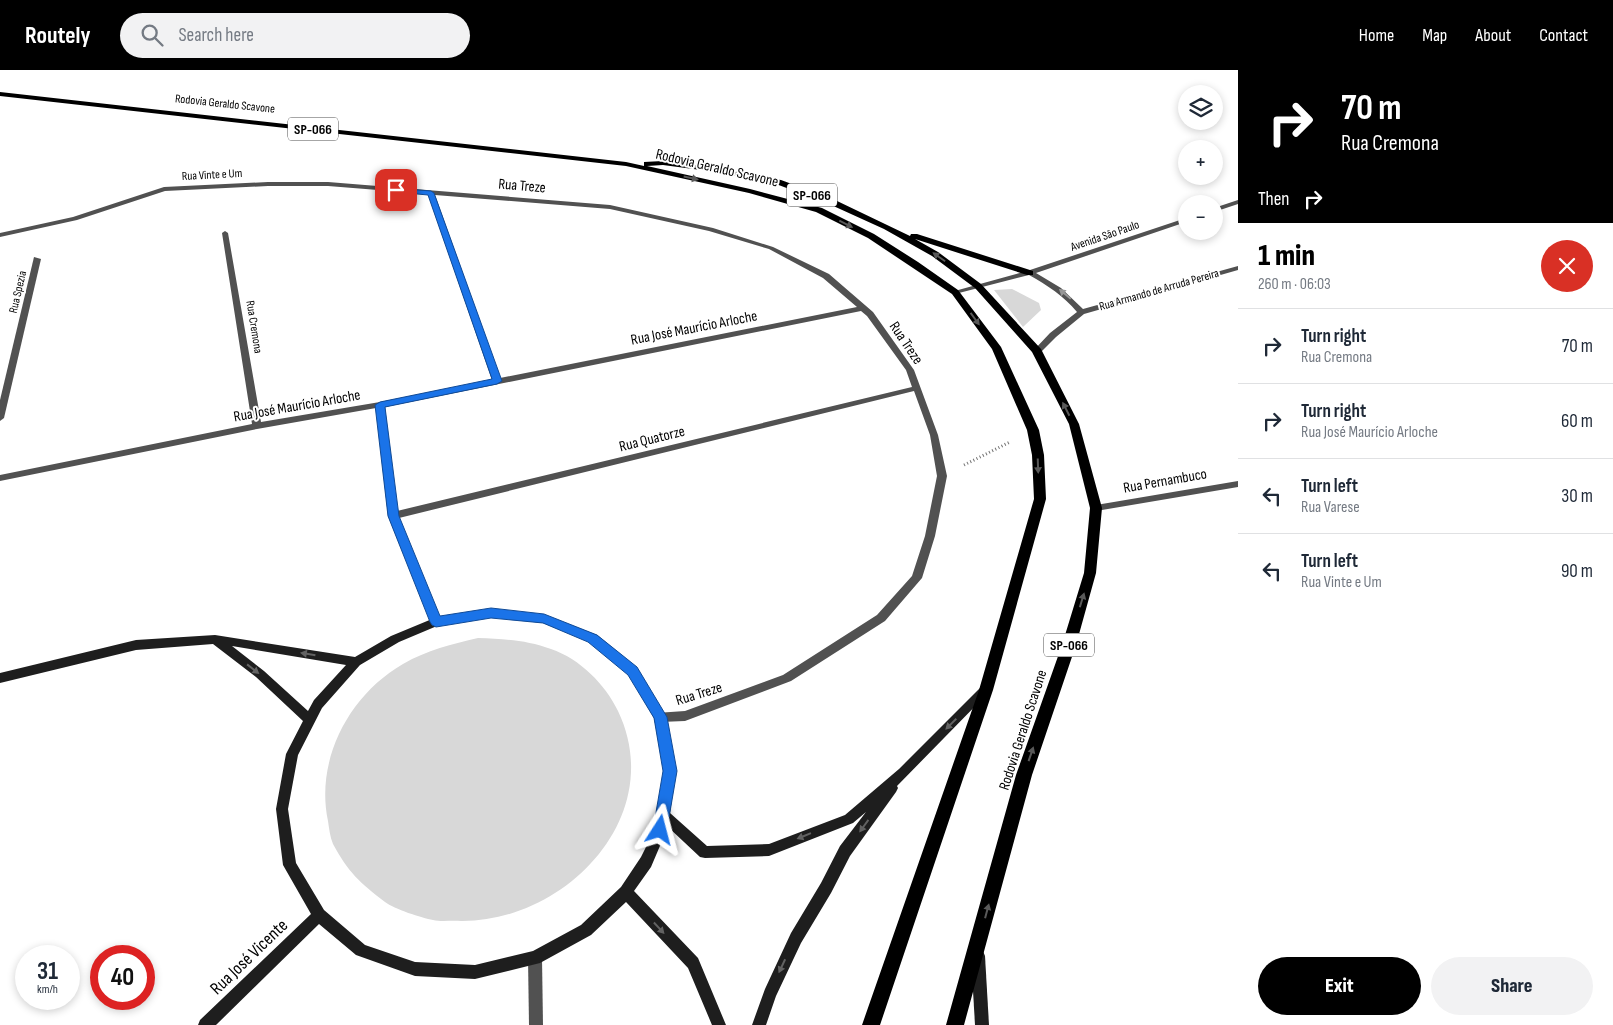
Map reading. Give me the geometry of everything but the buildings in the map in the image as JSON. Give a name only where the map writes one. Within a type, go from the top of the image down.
[{"type":"main road","name":"Rodovia Geraldo Scavone","points":[[0,94],[626,164],[750,191],[820,210],[871,236],[955,292],[997,349],[1033,430],[1038,456],[1040,499],[986,690],[871,1025]]},
{"type":"main road","name":"Rodovia Geraldo Scavone","points":[[626,164],[672,164],[778,182],[832,202],[887,227],[935,254],[978,286],[1037,351],[1074,424],[1096,508],[1090,573],[1069,645],[1024,775],[955,1025]]},
{"type":"main road","points":[[887,227],[1030,273]]},
{"type":"street","name":"Rua Vinte e Um","points":[[0,235],[75,219],[164,189],[268,184],[328,184],[431,193]]},
{"type":"street","name":"Rua Treze","points":[[431,193],[610,207],[711,229],[771,248],[826,276],[870,314],[910,370],[934,435],[942,476],[930,536],[917,578],[881,618],[787,678],[685,716],[660,717]]},
{"type":"street","points":[[431,193],[497,381]]},
{"type":"street","points":[[1223,207],[1238,202]]},
{"type":"street","name":"Avenida São Paulo","points":[[955,292],[1030,273],[1178,223]]},
{"type":"street","name":"Rua Cremona","points":[[226,233],[258,426]]},
{"type":"street","name":"Rua Spezia","points":[[0,418],[37,259]]},
{"type":"street","name":"Rua Armando de Arruda Pereira","points":[[1081,312],[1238,268]]},
{"type":"street","points":[[1030,273],[1049,282],[1063,293],[1081,312],[1053,334],[1037,351]]},
{"type":"street","name":"Rua José Maurício Arloche","points":[[0,478],[258,426],[380,405],[863,308]]},
{"type":"street","name":"Rua Quatorze","points":[[393,516],[916,388]]},
{"type":"street","points":[[380,405],[393,516],[436,622]]},
{"type":"street","name":"Rua Pernambuco","points":[[1096,508],[1238,484]]},
{"type":"street","points":[[491,613],[544,619],[593,638],[633,671],[660,717],[670,771],[660,830],[646,862],[626,892],[586,930],[535,958],[475,972],[415,969],[361,950],[319,915],[290,865],[282,809],[292,754],[318,704],[356,662],[395,639],[436,622],[491,613]]},
{"type":"street","points":[[0,678],[136,645],[215,639],[356,662]]},
{"type":"street","points":[[215,639],[260,674],[310,720]]},
{"type":"street","points":[[663,815],[704,852],[769,850],[849,819],[903,773],[986,690]]},
{"type":"street","points":[[758,1025],[796,938],[826,888],[845,851],[903,773]]},
{"type":"street","points":[[626,892],[693,963],[719,1025]]},
{"type":"street","name":"Rua José Vicente","points":[[206,1025],[319,915]]},
{"type":"street","points":[[978,946],[982,1025]]},
{"type":"street","points":[[535,958],[536,1025]]},
{"type":"path","points":[[942,476],[1033,430]]},
{"type":"shaded area","points":[[1012,289],[1039,303],[1041,310],[1023,327],[994,290]]},
{"type":"shaded area","points":[[478,638],[515,640],[562,653],[582,666],[599,682],[618,711],[630,750],[629,788],[618,824],[598,856],[570,883],[537,903],[500,917],[461,921],[436,921],[389,905],[368,889],[349,870],[333,844],[330,835],[325,798],[327,775],[340,731],[352,711],[384,677],[403,664],[430,651]]},
{"type":"route","points":[[396,190],[431,193],[497,381],[380,405],[393,516],[436,622],[491,613],[544,619],[593,638],[633,671],[660,717],[670,771],[660,830]]}]
